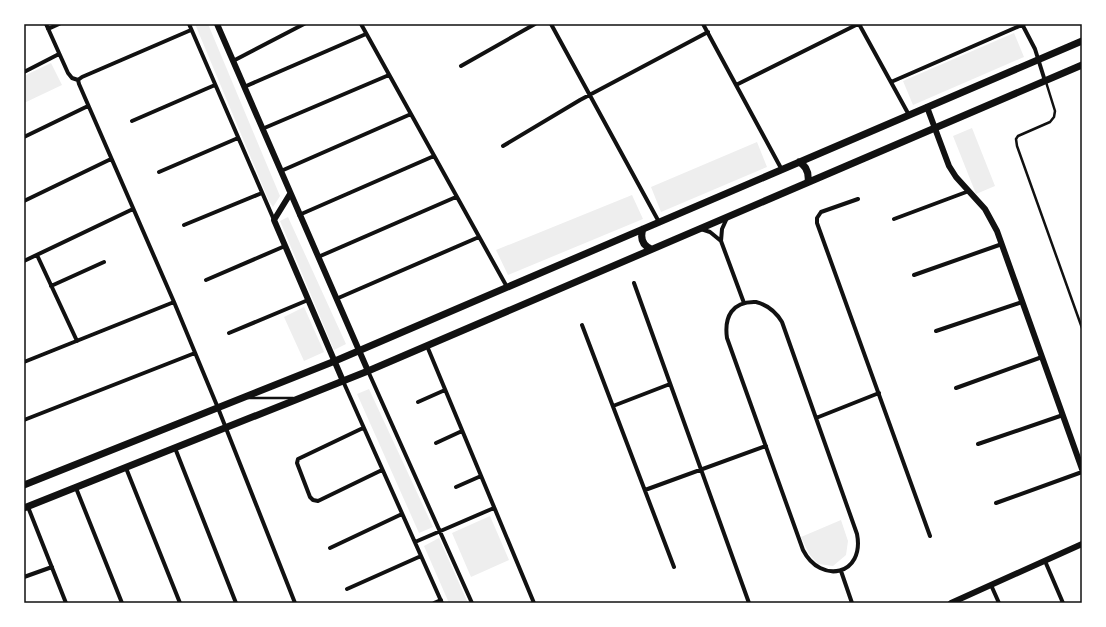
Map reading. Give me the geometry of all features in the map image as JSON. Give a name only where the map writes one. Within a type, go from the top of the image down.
[{"type":"main road","points":[[24,485],[335,361],[1082,41]]},
{"type":"main road","points":[[26,508],[368,371],[1082,65]]},
{"type":"main road","points":[[799,162],[805,166],[808,171],[808,182]]},
{"type":"main road","points":[[643,229],[641,235],[642,242],[646,247],[651,249]]},
{"type":"street","points":[[59,24],[47,26],[70,76],[78,80],[174,302],[218,408],[295,603]]},
{"type":"street","points":[[189,24],[363,428],[441,601],[434,603]]},
{"type":"street","points":[[217,24],[299,215],[472,603]]},
{"type":"street","points":[[233,61],[304,24]]},
{"type":"street","points":[[361,24],[507,288]]},
{"type":"street","points":[[461,66],[535,24]]},
{"type":"street","points":[[551,24],[659,222]]},
{"type":"street","points":[[704,24],[782,170]]},
{"type":"street","points":[[736,85],[858,24],[909,115]]},
{"type":"street","points":[[891,82],[1023,24],[1039,59],[1045,81]]},
{"type":"street","points":[[78,80],[191,30]]},
{"type":"street","points":[[503,146],[590,95],[708,32]]},
{"type":"street","points":[[244,87],[366,34]]},
{"type":"street","points":[[24,72],[59,54]]},
{"type":"street","points":[[262,129],[389,75]]},
{"type":"street","points":[[132,121],[215,85]]},
{"type":"street","points":[[24,137],[88,106]]},
{"type":"street","points":[[927,107],[949,166],[956,177],[981,205],[991,219],[1002,244],[1082,469]]},
{"type":"street","points":[[280,171],[411,114]]},
{"type":"street","points":[[159,172],[238,138]]},
{"type":"street","points":[[299,215],[434,156]]},
{"type":"street","points":[[24,201],[112,159]]},
{"type":"street","points":[[894,219],[969,191]]},
{"type":"street","points":[[184,225],[262,193]]},
{"type":"street","points":[[274,220],[290,194]]},
{"type":"street","points":[[318,257],[456,197]]},
{"type":"street","points":[[858,199],[821,212],[817,220],[930,536]]},
{"type":"street","points":[[24,261],[133,209]]},
{"type":"street","points":[[728,216],[723,227],[721,241],[744,302]]},
{"type":"street","points":[[700,228],[710,232],[721,241]]},
{"type":"street","points":[[336,299],[479,237]]},
{"type":"street","points":[[914,275],[1002,244]]},
{"type":"street","points":[[206,280],[285,246]]},
{"type":"street","points":[[37,255],[77,341]]},
{"type":"street","points":[[51,286],[104,262]]},
{"type":"street","points":[[634,283],[749,603]]},
{"type":"street","points":[[229,334],[308,300]]},
{"type":"street","points":[[24,356],[25,362],[174,302]]},
{"type":"street","points":[[744,302],[761,303],[770,308],[779,317],[816,418],[858,540],[858,551],[856,556],[850,565],[841,571],[831,572],[822,570],[813,564],[805,555],[727,338],[727,324],[729,316],[735,308],[744,302]]},
{"type":"street","points":[[936,331],[1022,302]]},
{"type":"street","points":[[582,325],[674,567]]},
{"type":"street","points":[[427,346],[534,603]]},
{"type":"street","points":[[24,420],[195,353]]},
{"type":"street","points":[[956,388],[1042,357]]},
{"type":"street","points":[[613,406],[670,384]]},
{"type":"street","points":[[418,402],[445,390]]},
{"type":"street","points":[[816,418],[878,393]]},
{"type":"street","points":[[978,444],[1063,415]]},
{"type":"street","points":[[363,428],[298,459],[298,465],[310,497],[313,500],[318,500],[382,470]]},
{"type":"street","points":[[436,443],[462,431]]},
{"type":"street","points":[[645,490],[766,446]]},
{"type":"street","points":[[175,448],[236,603]]},
{"type":"street","points":[[126,468],[180,603]]},
{"type":"street","points":[[996,503],[1082,472]]},
{"type":"street","points":[[456,488],[481,476]]},
{"type":"street","points":[[76,488],[122,603]]},
{"type":"street","points":[[26,508],[52,566],[66,603]]},
{"type":"street","points":[[415,542],[494,508]]},
{"type":"street","points":[[330,548],[402,514]]},
{"type":"street","points":[[951,603],[1082,544]]},
{"type":"street","points":[[347,589],[421,556]]},
{"type":"street","points":[[1045,561],[1063,603]]},
{"type":"street","points":[[24,577],[52,566]]},
{"type":"street","points":[[841,571],[852,603]]},
{"type":"street","points":[[991,585],[999,603]]},
{"type":"lane","points":[[1045,81],[1055,111],[1054,117],[1050,122],[1018,136],[1016,139],[1017,146],[1082,328]]},
{"type":"lane","points":[[241,398],[301,398]]},
{"type":"shaded area","points":[[195,24],[208,24],[280,196],[273,207],[269,201]]},
{"type":"shaded area","points":[[1014,33],[1024,57],[913,105],[903,81]]},
{"type":"shaded area","points":[[51,63],[62,85],[24,103],[24,76]]},
{"type":"shaded area","points":[[972,128],[995,186],[976,194],[953,136]]},
{"type":"shaded area","points":[[757,142],[767,167],[661,212],[651,187]]},
{"type":"shaded area","points":[[632,195],[643,219],[508,275],[496,250]]},
{"type":"shaded area","points":[[288,217],[346,344],[334,350],[280,221]]},
{"type":"shaded area","points":[[304,307],[324,352],[304,361],[284,317]]},
{"type":"shaded area","points":[[369,389],[433,527],[419,533],[357,394]]},
{"type":"shaded area","points":[[490,516],[509,560],[471,577],[452,533]]},
{"type":"shaded area","points":[[841,520],[848,541],[846,555],[833,566],[818,564],[809,554],[801,537]]},
{"type":"shaded area","points":[[439,538],[468,603],[449,603],[424,546]]}]
